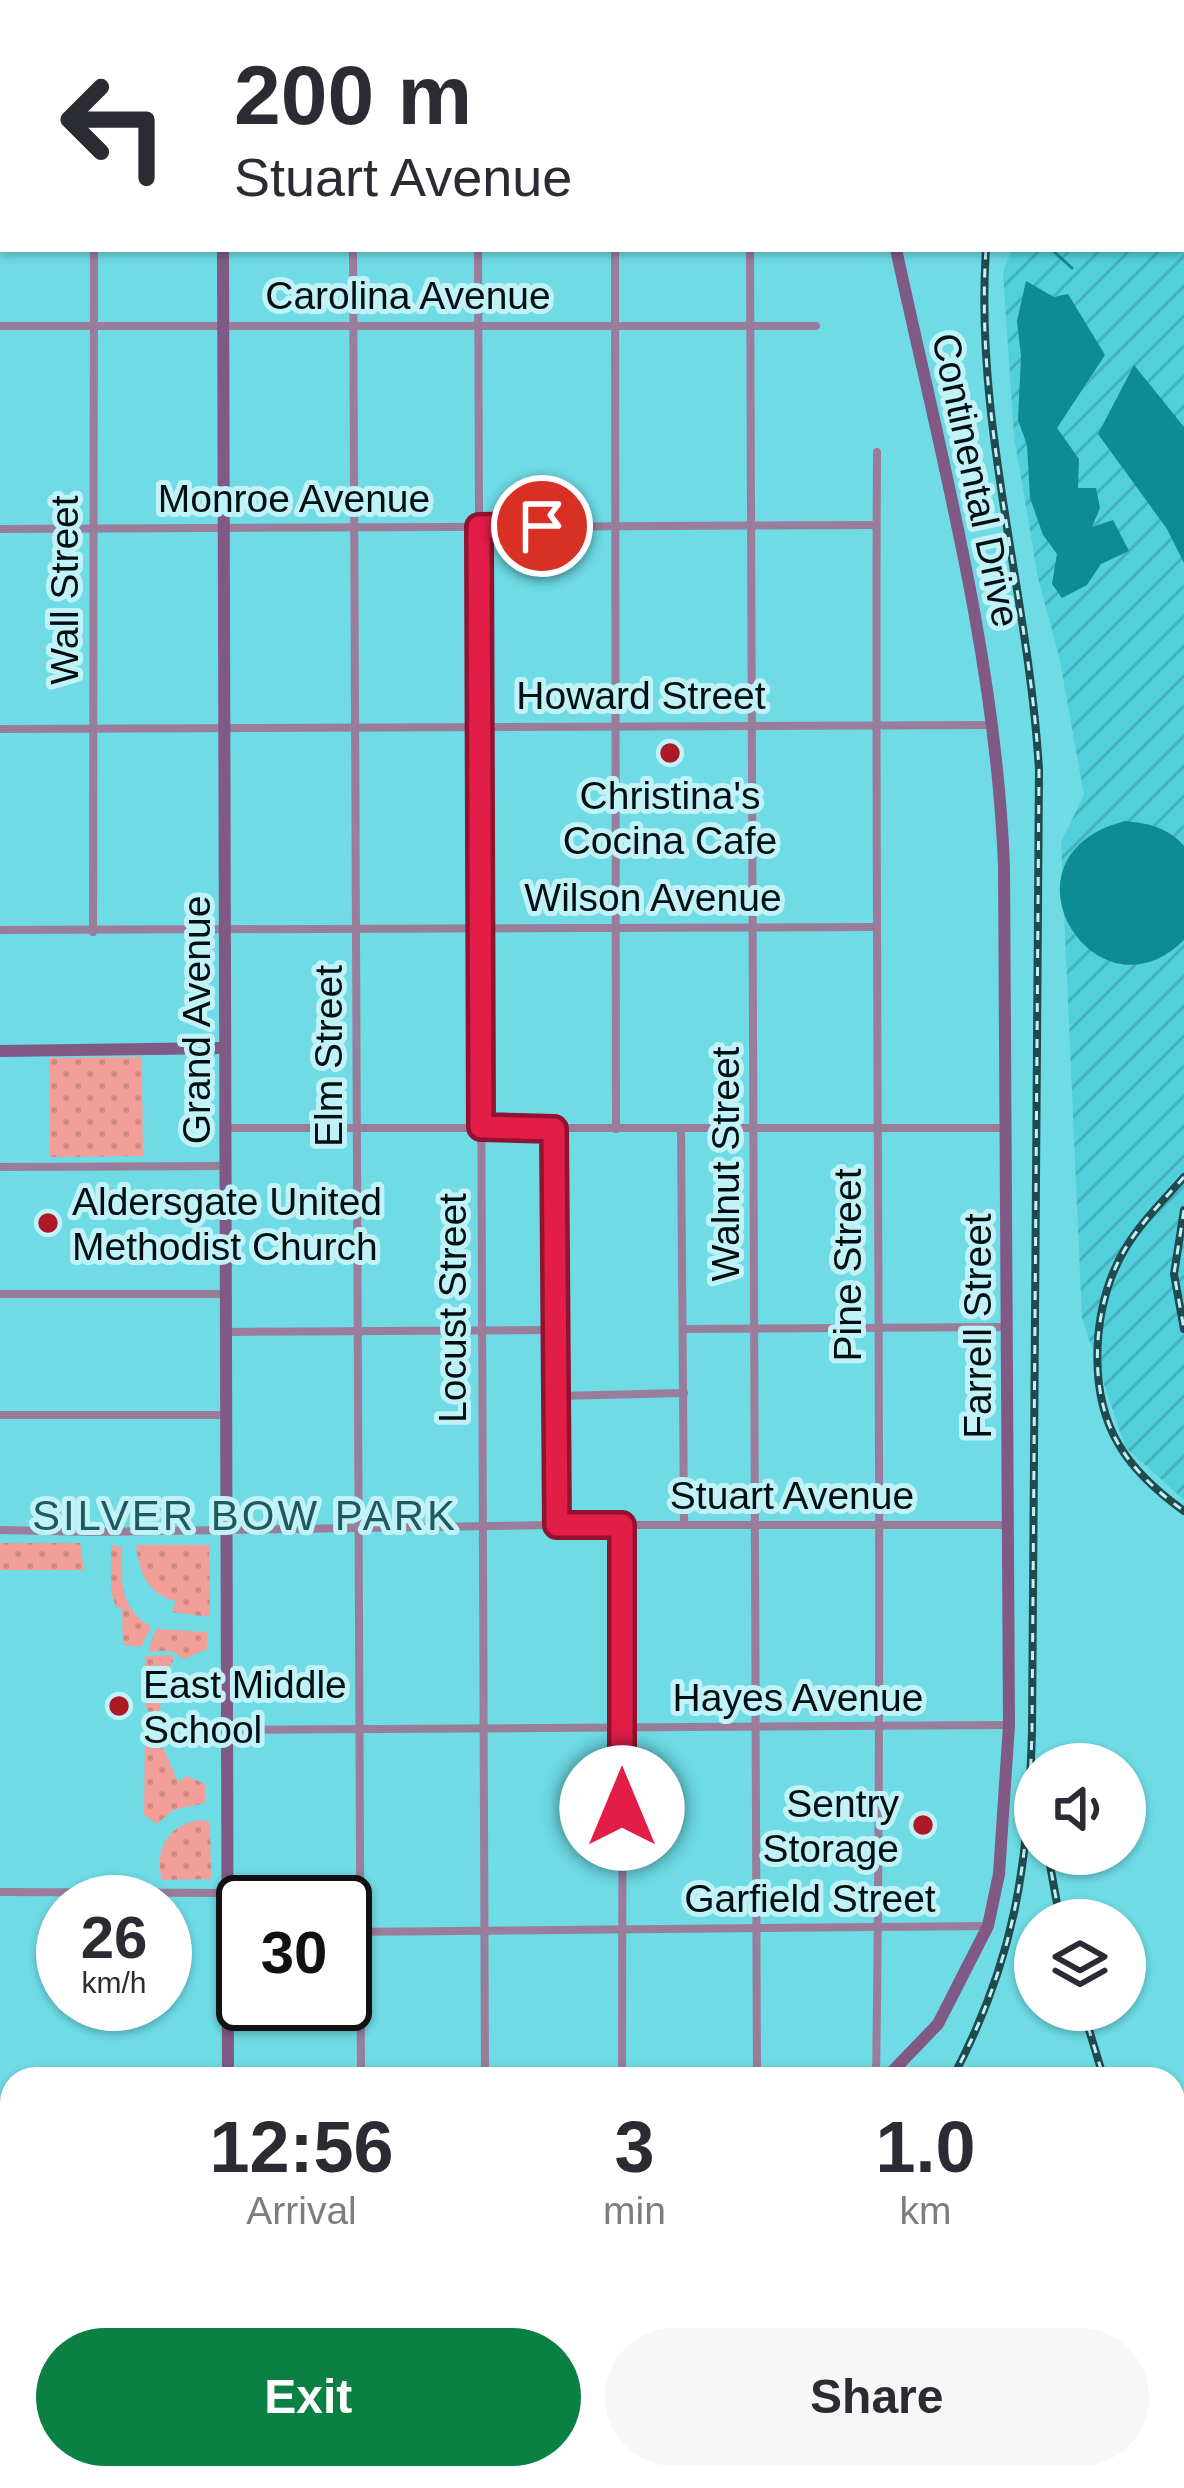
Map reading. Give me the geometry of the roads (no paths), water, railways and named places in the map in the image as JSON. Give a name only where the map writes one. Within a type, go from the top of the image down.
[{"type":"main road","name":"Grand Avenue","points":[[223,252],[228,1875]]},
{"type":"main road","name":"Continental Drive","points":[[897,252],[994,725]]},
{"type":"main road","name":"Farrell Street","points":[[988,1926],[999,1874],[1009,1725],[1004,866],[994,725]]},
{"type":"main road","points":[[0,1051],[225,1048]]},
{"type":"main road","points":[[893,2067],[938,2024],[988,1926]]},
{"type":"main road","name":"Grand Avenue","points":[[229,2067],[231,2031]]},
{"type":"street","name":"Wall Street","points":[[93,932],[94,252]]},
{"type":"street","name":"Elm Street","points":[[353,252],[361,1875]]},
{"type":"street","name":"Locust Street","points":[[478,252],[485,2067]]},
{"type":"street","points":[[615,252],[616,1129]]},
{"type":"street","name":"Walnut Street","points":[[750,252],[757,2067]]},
{"type":"street","name":"Carolina Avenue","points":[[0,326],[816,326]]},
{"type":"street","name":"Pine Street","points":[[877,452],[873,727],[880,2067]]},
{"type":"street","name":"Monroe Avenue","points":[[0,529],[876,525]]},
{"type":"street","name":"Howard Street","points":[[0,729],[994,725]]},
{"type":"street","name":"Wilson Avenue","points":[[0,931],[874,927]]},
{"type":"street","points":[[226,1128],[1006,1129]]},
{"type":"street","points":[[554,1129],[557,1525]]},
{"type":"street","points":[[682,1130],[684,1525]]},
{"type":"street","points":[[0,1167],[226,1166]]},
{"type":"street","points":[[0,1294],[226,1294]]},
{"type":"street","points":[[683,1329],[1006,1328]]},
{"type":"street","points":[[226,1332],[556,1330]]},
{"type":"street","points":[[556,1396],[684,1393]]},
{"type":"street","points":[[0,1415],[226,1415]]},
{"type":"street","points":[[622,1525],[622,2067]]},
{"type":"street","name":"Stuart Avenue","points":[[0,1530],[1009,1525]]},
{"type":"street","name":"Hayes Avenue","points":[[227,1730],[1009,1725]]},
{"type":"street","points":[[0,1892],[216,1893]]},
{"type":"street","name":"Garfield Street","points":[[372,1931],[988,1926]]},
{"type":"street","name":"Elm Street","points":[[361,2031],[361,2067]]},
{"type":"waterway","points":[[1054,252],[1072,268]]},
{"type":"railway","points":[[958,2067],[991,1993],[1014,1910],[1027,1825],[1032,1731],[1039,770],[988,380],[986,252]]},
{"type":"railway","points":[[1184,1177],[1125,1249],[1106,1295],[1098,1346],[1102,1398],[1119,1445],[1148,1481],[1184,1511]]},
{"type":"railway","points":[[1184,1210],[1174,1274],[1184,1329]]},
{"type":"railway","points":[[1052,1875],[1056,1899]]},
{"type":"railway","points":[[1089,2031],[1100,2067]]},
{"type":"place","name":"Christina's Cocina Cafe","points":[[670,753]]},
{"type":"place","name":"Aldersgate United Methodist Church","points":[[48,1223]]},
{"type":"place","name":"East Middle School","points":[[119,1706]]},
{"type":"place","name":"Sentry Storage","points":[[923,1825]]},
{"type":"district","name":"SILVER BOW PARK","points":[[245,1515]]}]
